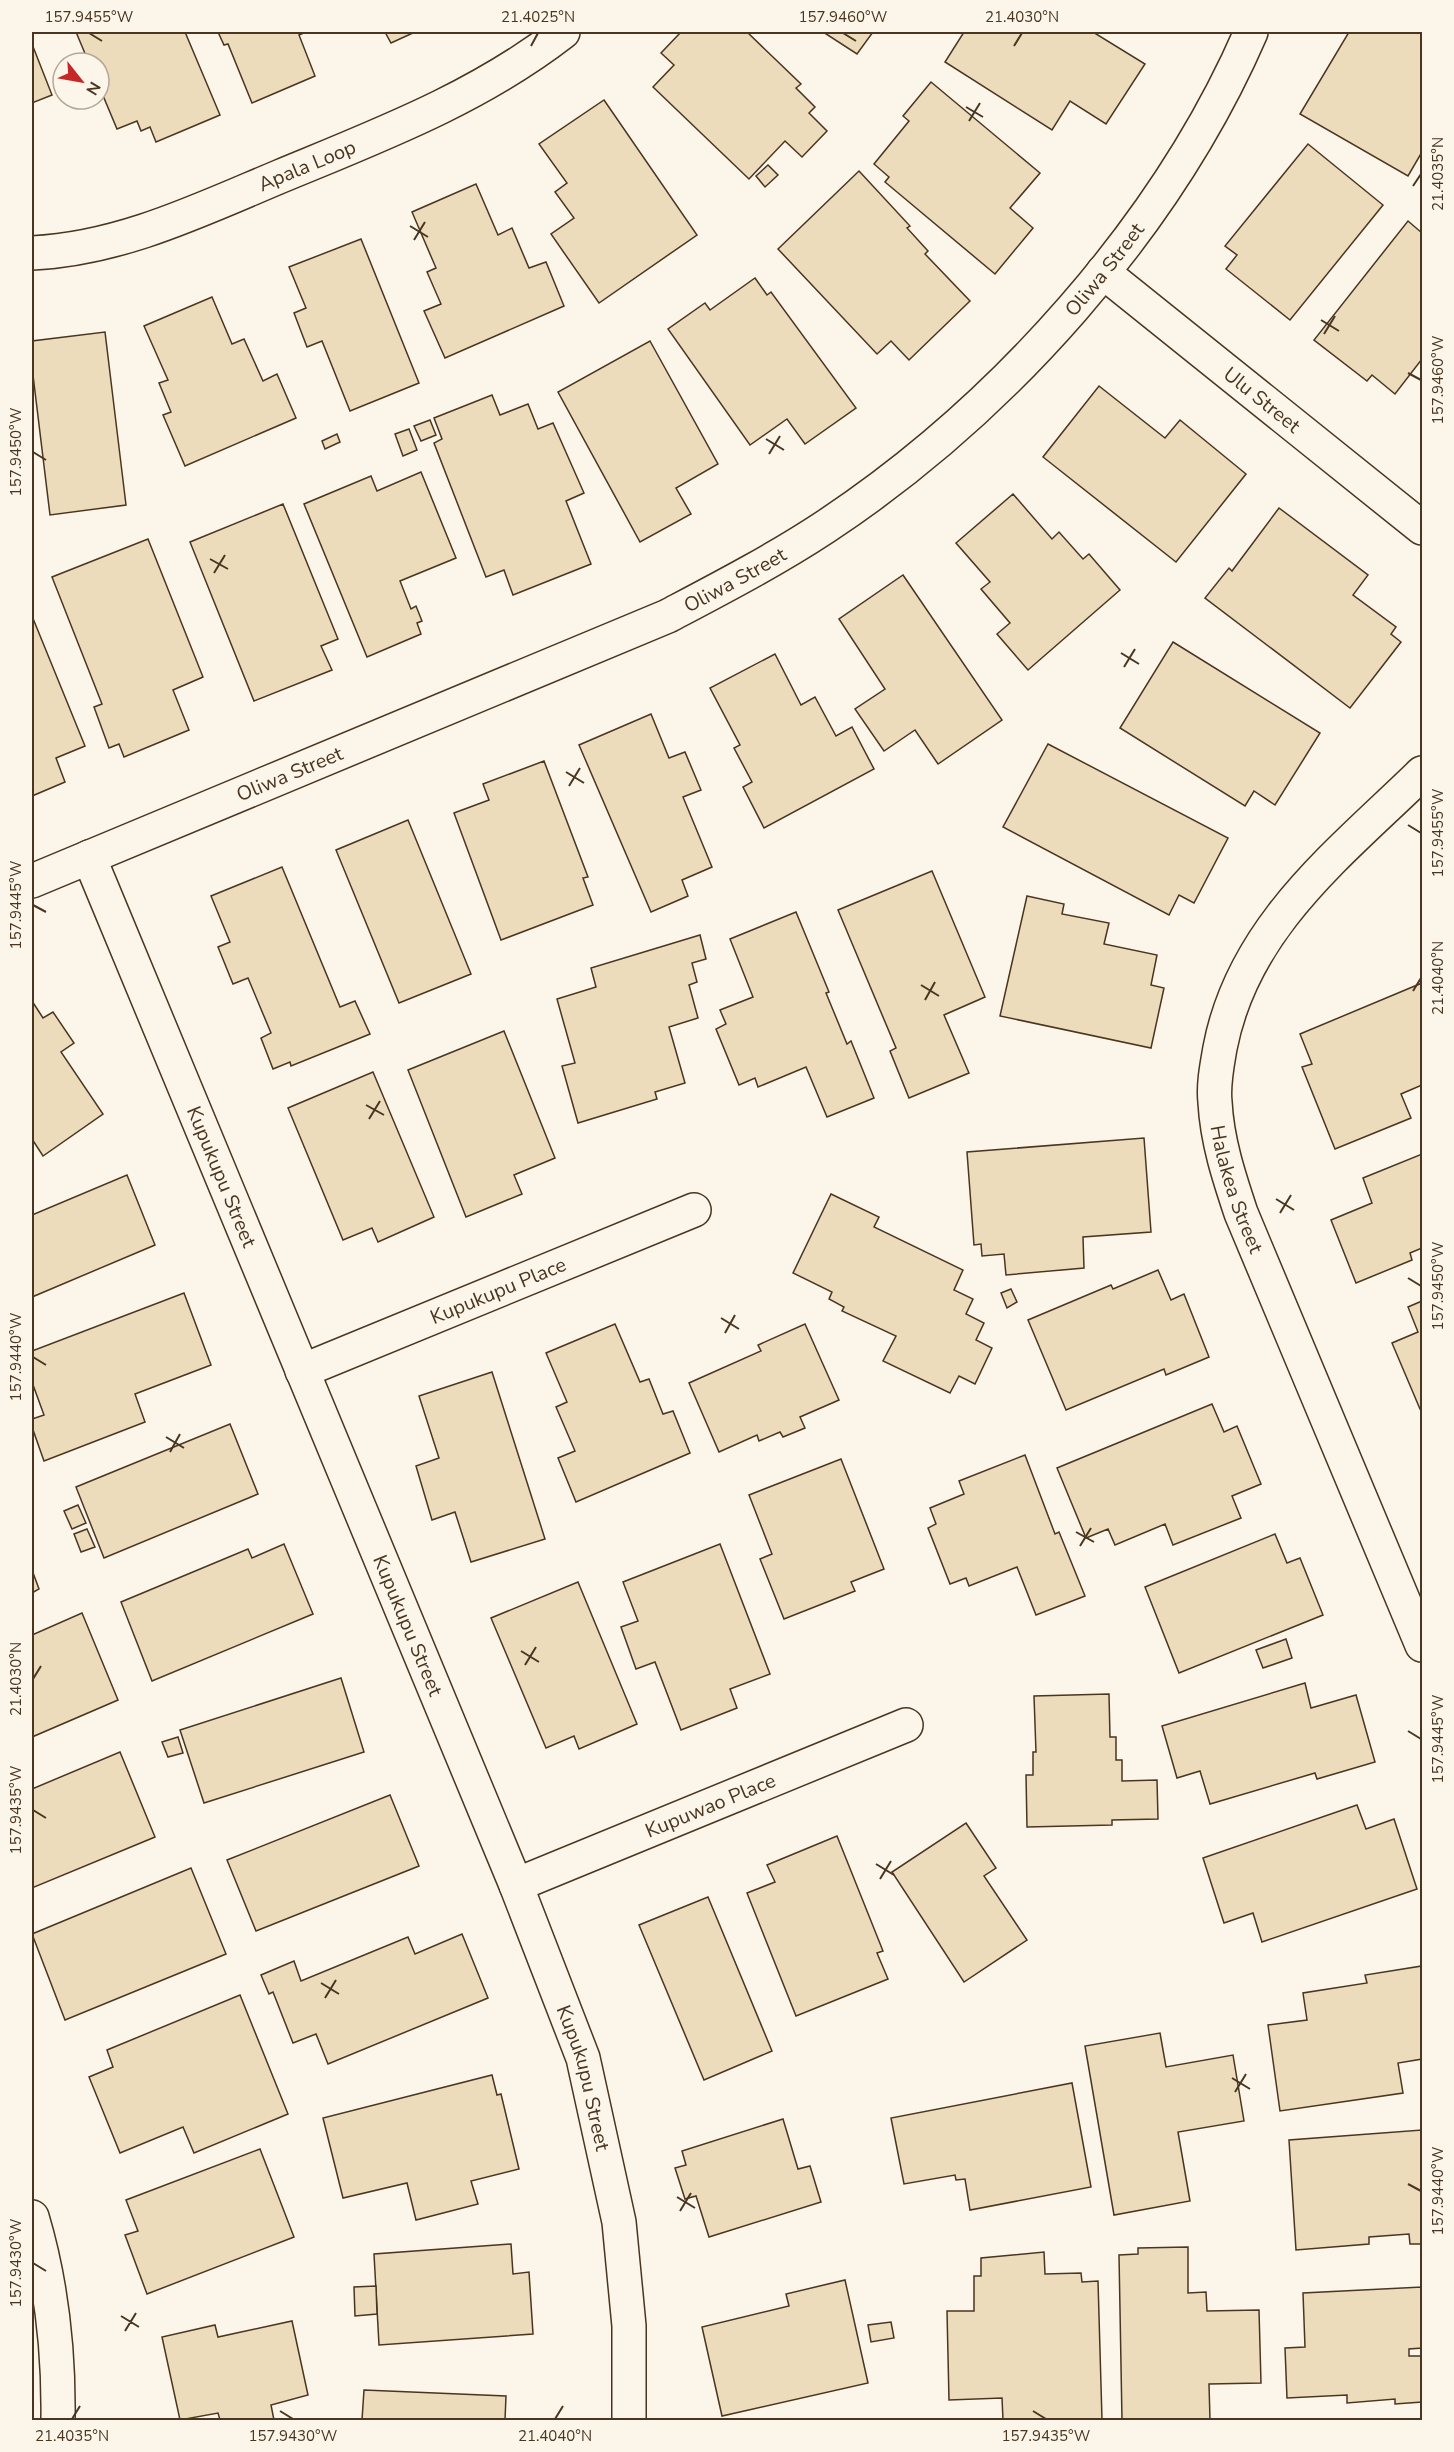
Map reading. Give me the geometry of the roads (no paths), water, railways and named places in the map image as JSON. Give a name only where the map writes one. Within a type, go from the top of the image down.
[{"type":"street","name":"Apala Loop","points":[[32,254],[68,252],[158,227],[369,140],[440,109],[504,75],[563,32]]},
{"type":"street","name":"Oliwa Street","points":[[32,881],[668,616],[747,574],[826,526],[901,471],[969,414],[1039,345],[1102,272],[1152,206],[1201,130],[1251,32]]},
{"type":"street","name":"Ulu Street","points":[[1102,272],[1422,528]]},
{"type":"street","name":"Halakea Street","points":[[1422,773],[1320,872],[1282,914],[1253,956],[1225,1021],[1214,1100],[1219,1138],[1241,1213],[1422,1645]]},
{"type":"street","name":"Kupukupu Street","points":[[88,857],[516,1885],[583,2058],[604,2144],[619,2222],[625,2280],[630,2375],[629,2421]]},
{"type":"street","name":"Kupukupu Place","points":[[302,1371],[694,1210]]},
{"type":"street","name":"Kupuwao Place","points":[[516,1885],[906,1725]]},
{"type":"street","points":[[32,2217],[54,2315],[58,2371],[58,2421]]}]
